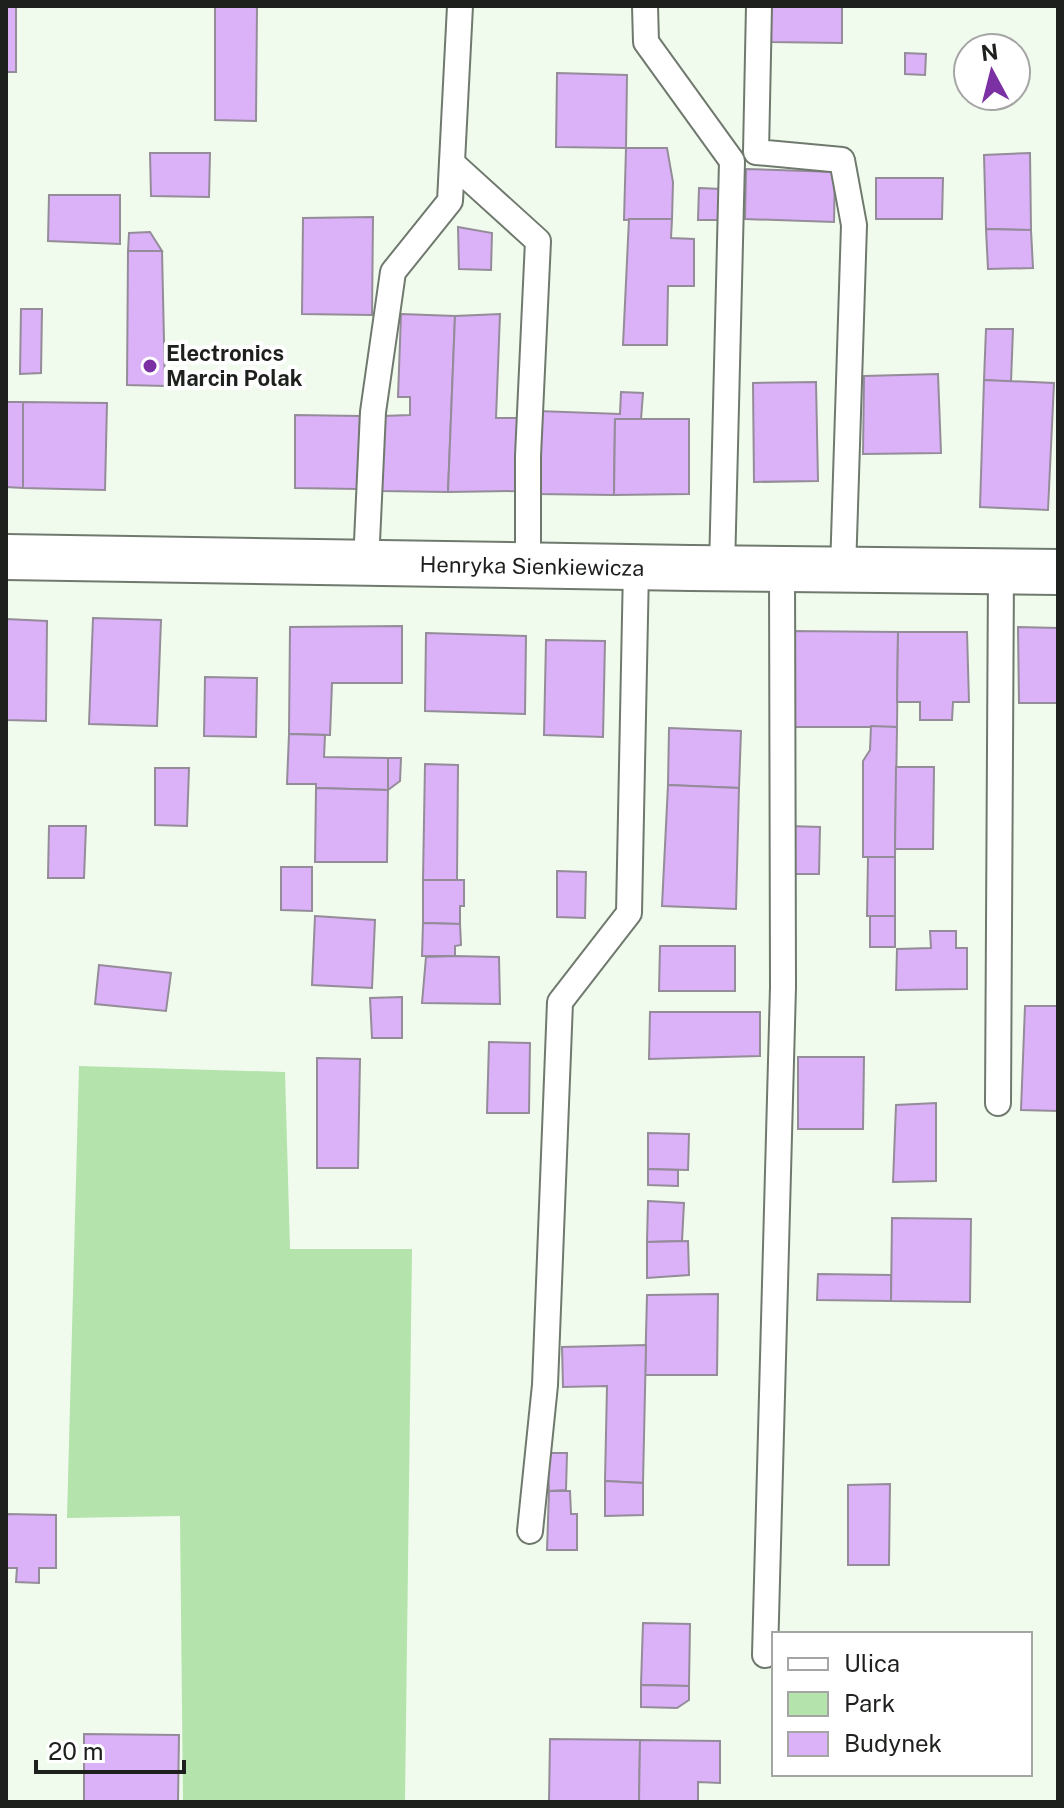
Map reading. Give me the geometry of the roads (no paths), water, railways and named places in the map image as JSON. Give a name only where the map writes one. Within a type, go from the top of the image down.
[{"type":"street","name":"Henryka Sienkiewicza","points":[[6,557],[1058,572]]},
{"type":"lane","points":[[366,563],[373,412],[393,272],[450,201],[460,6]]},
{"type":"lane","points":[[645,6],[646,42],[732,161],[722,569]]},
{"type":"lane","points":[[759,6],[756,152],[842,160],[854,225],[843,570]]},
{"type":"lane","points":[[452,163],[538,241],[528,456],[528,566]]},
{"type":"lane","points":[[530,1531],[545,1385],[560,1002],[629,913],[636,568]]},
{"type":"lane","points":[[765,1655],[783,987],[782,569]]},
{"type":"lane","points":[[998,1103],[1001,571]]},
{"type":"place","name":"Electronics Marcin Polak","points":[[150,366]]}]
